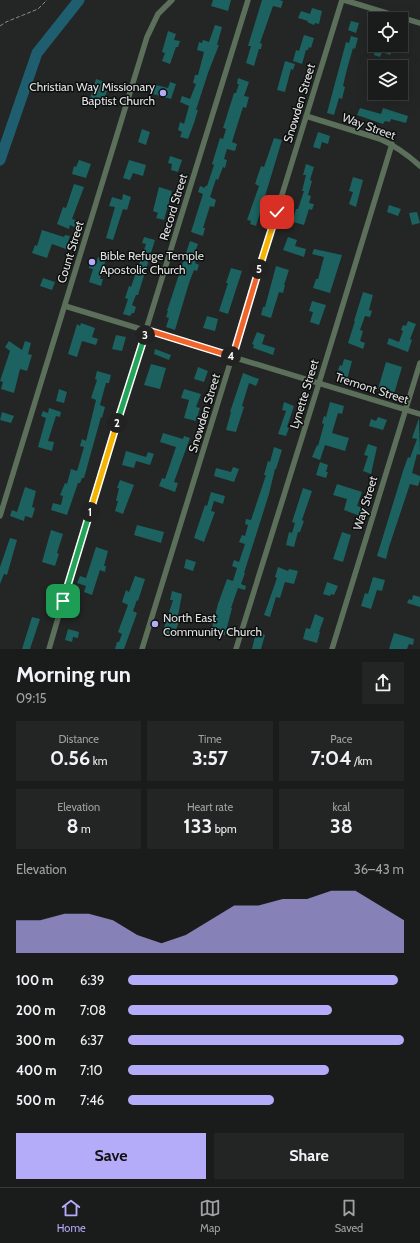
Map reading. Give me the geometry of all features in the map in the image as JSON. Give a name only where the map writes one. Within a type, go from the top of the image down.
[{"type":"street","name":"Count Street","points":[[0,516],[147,37],[158,14],[172,0]]},
{"type":"street","name":"Record Street","points":[[49,649],[77,553],[248,0]]},
{"type":"street","points":[[343,0],[420,23]]},
{"type":"street","name":"Snowden Street","points":[[142,649],[343,0]]},
{"type":"street","name":"Way Street","points":[[306,116],[392,144],[406,153],[420,166]]},
{"type":"street","name":"Lynette Street","points":[[236,649],[392,144]]},
{"type":"street","name":"Tremont Street","points":[[65,306],[420,414]]},
{"type":"street","name":"Way Street","points":[[332,649],[420,363]]},
{"type":"path","points":[[0,26],[6,22],[38,10],[47,0]]},
{"type":"building","points":[[213,0],[231,0],[228,11],[211,6]]},
{"type":"building","points":[[262,0],[283,1],[281,8],[273,6],[260,43],[262,44],[261,49],[259,49],[254,66],[246,63],[251,46],[248,46]]},
{"type":"building","points":[[312,8],[322,11],[319,24],[315,23],[314,25],[307,22],[308,21],[298,18],[301,11],[310,14]]},
{"type":"building","points":[[351,21],[359,23],[356,33],[348,30]]},
{"type":"building","points":[[215,25],[222,27],[217,45],[219,45],[208,73],[188,139],[180,137],[182,132],[178,130],[180,122],[184,124],[189,106],[180,102],[182,96],[190,99],[196,84],[193,83],[195,75],[198,75],[204,52],[197,50],[199,42],[202,43],[203,40],[209,42]]},
{"type":"building","points":[[168,31],[176,34],[174,40],[180,41],[178,47],[176,47],[170,64],[162,61],[165,53],[162,52]]},
{"type":"building","points":[[304,35],[314,38],[311,48],[309,47],[308,50],[306,50],[302,64],[293,61],[296,50],[299,51]]},
{"type":"building","points":[[351,36],[358,38],[355,49],[353,48],[347,69],[342,99],[339,98],[334,115],[327,113],[346,42],[349,43]]},
{"type":"building","points":[[375,52],[382,52],[380,57],[374,55]]},
{"type":"building","points":[[382,52],[391,52],[390,55]]},
{"type":"building","points":[[285,61],[295,64],[293,70],[291,69],[285,92],[277,90]]},
{"type":"building","points":[[238,78],[249,82],[244,96],[249,97],[246,108],[243,107],[232,142],[237,144],[235,151],[227,149],[224,159],[227,160],[225,168],[223,167],[218,180],[216,179],[210,197],[216,200],[214,207],[210,206],[203,228],[205,228],[203,236],[191,232],[203,194],[198,192],[200,186],[205,188],[205,186],[207,186],[214,165],[212,164],[220,138],[223,139],[226,129],[223,128],[234,93],[236,93],[239,84],[237,84]]},
{"type":"building","points":[[96,79],[105,82],[103,90],[107,91],[102,106],[89,102]]},
{"type":"building","points":[[170,82],[176,84],[171,99],[153,94],[156,85],[168,88]]},
{"type":"building","points":[[360,108],[381,114],[383,108],[408,116],[406,123],[391,119],[390,122],[385,121],[383,124],[357,115]]},
{"type":"building","points":[[142,129],[150,132],[146,145],[138,142]]},
{"type":"building","points":[[318,132],[330,136],[328,144],[322,142],[320,149],[313,147]]},
{"type":"building","points":[[274,138],[282,140],[256,226],[250,224],[251,221],[247,220],[259,186],[255,184],[261,166],[264,167]]},
{"type":"building","points":[[170,156],[182,160],[178,172],[171,170],[172,164],[168,163]]},
{"type":"building","points":[[79,160],[91,164],[86,178],[72,174],[74,166],[76,167]]},
{"type":"building","points":[[129,160],[146,165],[143,176],[133,173],[130,180],[123,178]]},
{"type":"building","points":[[306,164],[314,167],[308,195],[311,196],[309,203],[314,204],[312,210],[309,209],[304,225],[286,220],[288,214],[294,216],[296,209],[298,209],[304,191],[302,191],[306,175],[303,175]]},
{"type":"building","points":[[353,177],[363,180],[356,207],[349,204],[353,192],[349,191]]},
{"type":"building","points":[[74,184],[84,187],[72,219],[79,221],[76,228],[70,225],[69,229],[57,224],[63,207],[66,208]]},
{"type":"building","points":[[159,187],[172,191],[164,220],[156,218],[158,213],[153,211]]},
{"type":"building","points":[[123,194],[131,197],[127,210],[123,209],[113,240],[106,238],[115,207],[109,206],[112,197],[122,200]]},
{"type":"building","points":[[389,205],[401,209],[398,216],[387,212]]},
{"type":"building","points":[[417,212],[420,223],[412,225],[409,213]]},
{"type":"building","points":[[42,230],[64,237],[65,235],[70,236],[66,249],[52,244],[47,258],[32,253],[35,245],[37,246]]},
{"type":"building","points":[[144,237],[155,240],[138,295],[136,295],[132,305],[136,307],[134,313],[130,316],[123,314],[128,299],[125,298],[129,286],[131,287],[146,244],[142,243]]},
{"type":"building","points":[[288,237],[297,240],[295,246],[306,249],[304,257],[283,250]]},
{"type":"building","points":[[190,241],[198,244],[193,258],[196,259],[195,263],[199,265],[197,271],[194,270],[189,283],[175,330],[166,327],[169,318],[166,317],[167,311]]},
{"type":"building","points":[[314,249],[342,255],[330,293],[313,288],[316,279],[318,279],[324,257],[312,254]]},
{"type":"building","points":[[98,257],[106,259],[100,279],[103,279],[101,286],[89,282],[93,269],[89,268],[90,263],[96,264]]},
{"type":"building","points":[[276,266],[289,270],[283,293],[279,292],[271,318],[261,315],[263,307],[265,307]]},
{"type":"building","points":[[231,268],[242,271],[228,314],[219,311]]},
{"type":"building","points":[[43,278],[55,282],[52,290],[40,286]]},
{"type":"building","points":[[363,292],[373,295],[369,310],[372,311],[370,317],[365,316],[360,330],[363,331],[360,341],[365,343],[363,349],[348,343]]},
{"type":"building","points":[[312,301],[326,305],[319,325],[310,322],[313,312],[309,311]]},
{"type":"building","points":[[207,316],[218,319],[215,331],[203,328]]},
{"type":"building","points":[[408,321],[416,324],[410,339],[412,340],[408,352],[387,344],[389,338],[399,342],[403,331],[401,330],[403,325],[406,326]]},
{"type":"building","points":[[81,323],[95,328],[92,337],[98,339],[96,345],[82,341],[77,357],[68,354],[77,324],[80,326]]},
{"type":"building","points":[[257,332],[265,335],[262,344],[275,348],[273,355],[253,348],[254,345],[252,344]]},
{"type":"building","points":[[116,335],[126,337],[122,351],[112,349]]},
{"type":"building","points":[[9,341],[22,350],[25,341],[31,343],[28,354],[32,355],[27,371],[20,369],[14,393],[1,389],[3,382],[0,381],[10,351],[5,347]]},
{"type":"building","points":[[155,349],[171,355],[169,360],[154,354]]},
{"type":"building","points":[[344,359],[352,361],[347,380],[341,378],[343,372],[338,370],[340,365],[342,366]]},
{"type":"building","points":[[386,362],[402,367],[394,394],[378,389]]},
{"type":"building","points":[[151,364],[166,368],[160,389],[144,385]]},
{"type":"building","points":[[198,367],[208,371],[204,382],[194,379]]},
{"type":"building","points":[[97,371],[111,375],[109,383],[106,383],[100,405],[105,407],[84,478],[82,478],[80,483],[78,483],[67,515],[51,510],[53,503],[61,505],[63,496],[60,495],[65,483],[67,484],[71,469],[77,471],[84,447],[80,446],[82,439],[86,441],[96,400],[91,398],[97,380],[95,379]]},
{"type":"building","points":[[243,373],[259,379],[256,386],[249,383],[242,406],[244,407],[236,432],[226,430],[230,412]]},
{"type":"building","points":[[59,389],[67,392],[64,403],[56,401]]},
{"type":"building","points":[[184,389],[201,394],[196,407],[200,408],[196,421],[184,418],[189,400],[181,398]]},
{"type":"building","points":[[284,402],[294,406],[287,427],[289,428],[286,436],[278,434],[286,411],[282,410]]},
{"type":"building","points":[[330,402],[344,406],[342,414],[338,413],[332,433],[349,438],[345,451],[325,445],[320,460],[312,457],[317,445],[318,446],[324,424],[322,423],[324,416],[326,417]]},
{"type":"building","points":[[49,408],[61,412],[60,417],[56,416],[48,441],[54,442],[52,451],[38,447],[46,418],[41,416],[43,411],[48,413]]},
{"type":"building","points":[[2,412],[14,416],[11,423],[0,420]]},
{"type":"building","points":[[378,417],[387,420],[383,430],[369,426],[371,419],[376,421]]},
{"type":"building","points":[[419,418],[420,455],[417,454],[412,473],[420,476],[420,480],[418,486],[410,484],[386,559],[377,556],[403,471],[408,457],[410,458],[417,439],[412,438]]},
{"type":"building","points":[[163,433],[183,439],[184,436],[190,438],[174,482],[178,483],[175,492],[159,486],[162,478],[165,479],[176,447],[160,442]]},
{"type":"building","points":[[368,444],[377,447],[371,474],[363,471],[368,456],[364,455]]},
{"type":"building","points":[[274,447],[282,450],[241,584],[246,586],[245,590],[238,588],[231,608],[225,635],[211,631],[218,604],[227,579],[233,581],[237,568],[232,566],[234,560],[239,562],[245,544],[239,542],[242,535],[245,536],[248,525],[245,524],[246,519],[251,520],[266,475],[264,475],[268,461],[270,462]]},
{"type":"building","points":[[126,451],[146,457],[148,452],[154,454],[150,465],[136,461],[134,468],[122,465]]},
{"type":"building","points":[[320,462],[328,465],[326,478],[316,475]]},
{"type":"building","points":[[233,467],[239,469],[234,482],[214,476],[216,468],[231,472]]},
{"type":"building","points":[[120,480],[134,485],[123,514],[115,511],[118,501],[116,501],[119,488],[117,488]]},
{"type":"building","points":[[337,484],[362,492],[357,506],[363,508],[360,516],[344,510],[347,499],[333,495]]},
{"type":"building","points":[[25,487],[36,491],[32,507],[35,508],[32,518],[25,516],[24,521],[10,516],[12,510],[17,512]]},
{"type":"building","points":[[303,488],[312,491],[302,520],[304,521],[300,532],[298,532],[294,547],[286,545],[289,532],[292,533],[295,523],[292,522]]},
{"type":"building","points":[[211,492],[225,496],[223,504],[214,501],[211,511],[215,512],[204,542],[194,538]]},
{"type":"building","points":[[137,525],[164,532],[161,543],[134,535]]},
{"type":"building","points":[[51,530],[63,534],[57,553],[59,554],[55,566],[42,562]]},
{"type":"building","points":[[342,532],[351,535],[343,562],[333,559]]},
{"type":"building","points":[[10,538],[17,540],[7,575],[4,574],[0,584],[0,567]]},
{"type":"building","points":[[96,547],[108,551],[104,566],[106,566],[105,572],[100,570],[92,595],[84,592],[86,586],[77,583],[80,576],[86,578]]},
{"type":"building","points":[[186,559],[196,562],[193,571],[184,568]]},
{"type":"building","points":[[278,567],[288,571],[289,569],[298,571],[294,584],[285,582],[280,598],[276,597],[270,617],[264,615],[277,578],[275,577]]},
{"type":"building","points":[[135,576],[145,579],[133,611],[137,613],[124,649],[115,649],[122,634],[118,632],[128,605],[122,602],[126,590],[129,592]]},
{"type":"building","points":[[373,577],[385,580],[382,591],[377,590],[371,609],[361,606],[365,593],[368,594]]},
{"type":"building","points":[[327,582],[338,586],[334,595],[331,594],[330,596],[323,594]]},
{"type":"building","points":[[172,591],[182,594],[178,616],[181,617],[173,637],[162,634],[173,600],[170,600]]},
{"type":"building","points":[[413,595],[420,597],[420,607],[407,603],[409,599],[412,600]]},
{"type":"building","points":[[315,614],[324,618],[317,643],[303,639],[306,628],[310,629]]},
{"type":"building","points":[[32,617],[40,619],[30,649],[22,649]]},
{"type":"building","points":[[68,629],[79,632],[78,638],[73,637],[72,642],[65,640]]},
{"type":"building","points":[[256,632],[265,635],[261,649],[252,649]]},
{"type":"building","points":[[394,633],[414,639],[413,645],[409,644],[407,649],[389,649]]},
{"type":"waterway","points":[[0,160],[37,53],[79,0]]},
{"type":"place","name":"Christian Way Missionary Baptist Church","points":[[163,93]]},
{"type":"place","name":"Bible Refuge Temple Apostolic Church","points":[[92,262]]},
{"type":"place","name":"North East Community Church","points":[[155,624]]},
{"type":"route","points":[[63,601],[147,330],[233,356],[277,212]]}]
